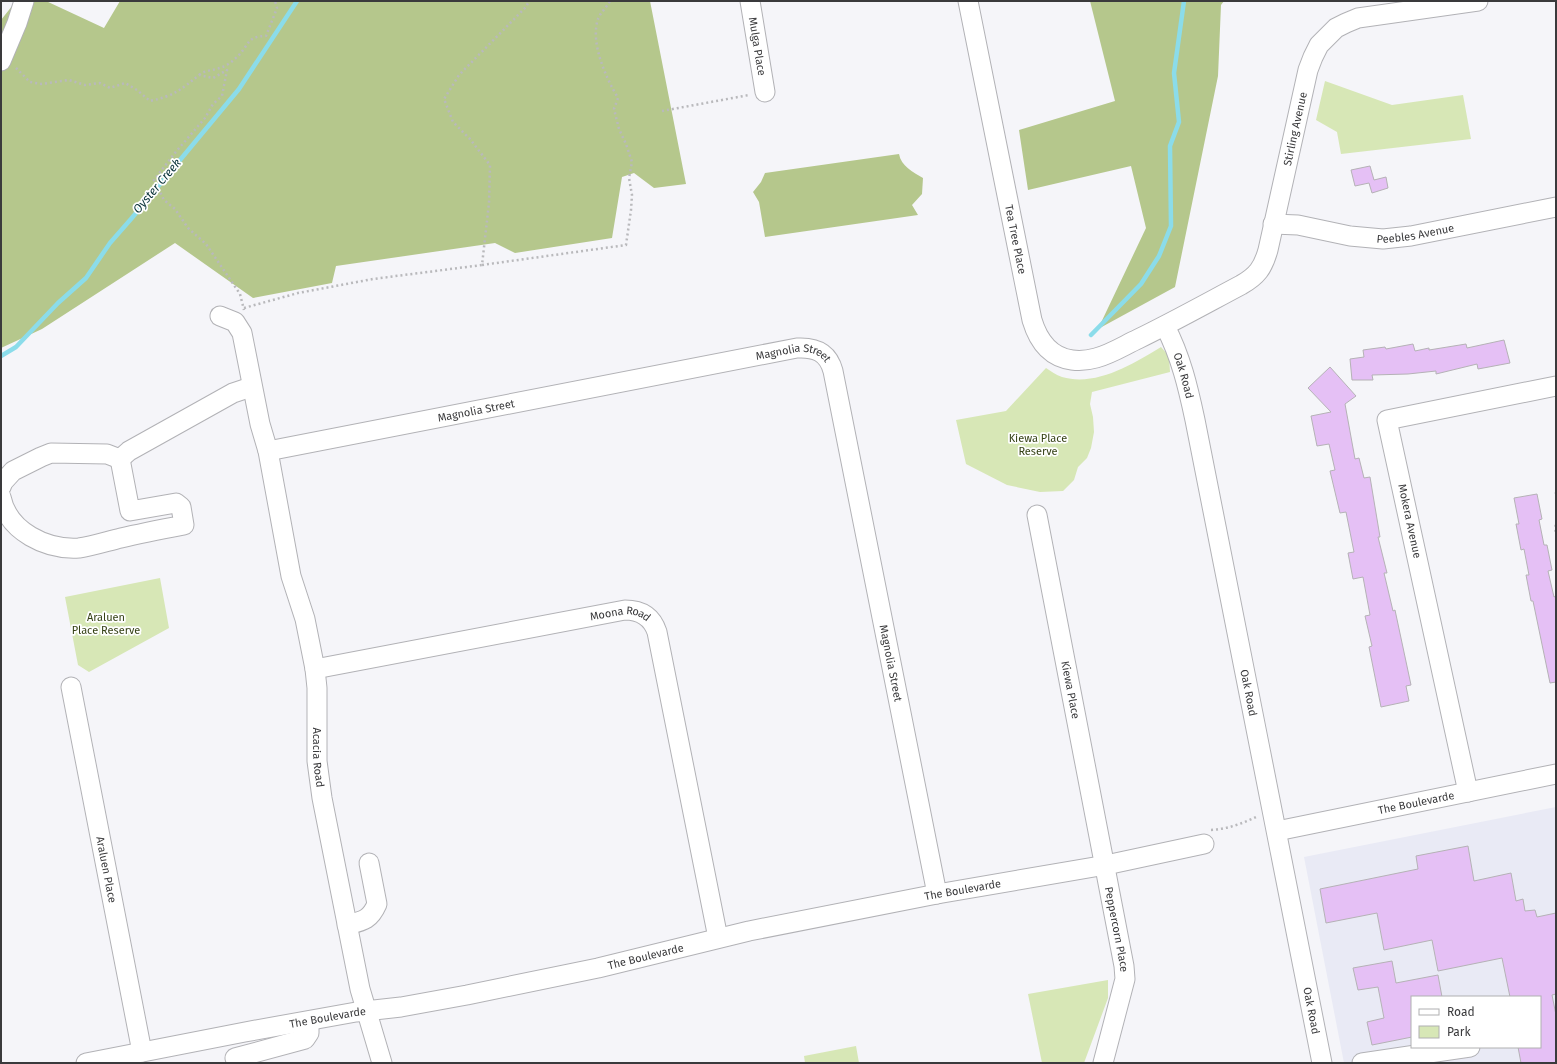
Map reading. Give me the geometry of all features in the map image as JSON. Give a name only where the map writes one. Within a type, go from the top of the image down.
[{"type":"street","points":[[1,61],[24,1]]},
{"type":"street","name":"Mulga Place","points":[[750,1],[765,92]]},
{"type":"street","name":"Tea Tree Place","points":[[968,1],[1030,312],[1034,327],[1042,343],[1056,355],[1064,358],[1080,361],[1090,360],[1165,326]]},
{"type":"street","name":"Stirling Avenue","points":[[1165,326],[1253,279],[1265,261],[1308,70],[1313,57],[1323,41],[1336,28],[1358,18],[1478,1]]},
{"type":"street","name":"Peebles Avenue","points":[[1273,224],[1298,226],[1350,236],[1383,239],[1411,236],[1556,207]]},
{"type":"street","points":[[220,316],[235,322],[242,333]]},
{"type":"street","name":"Oak Road","points":[[1165,326],[1185,374],[1222,550],[1322,1063]]},
{"type":"street","name":"Acacia Road","points":[[242,333],[251,387],[268,450],[291,576],[305,619],[315,669],[320,786],[360,989],[382,1063]]},
{"type":"street","name":"Magnolia Street","points":[[268,450],[796,348],[816,349],[823,353],[829,360],[833,371],[937,894]]},
{"type":"street","name":"Mokera Avenue","points":[[1468,792],[1387,420],[1556,386]]},
{"type":"street","points":[[120,460],[129,451],[232,393],[251,387]]},
{"type":"street","points":[[1,487],[2,482],[13,471],[41,457],[51,454],[107,454],[120,460]]},
{"type":"street","points":[[120,460],[135,535]]},
{"type":"street","points":[[1,497],[8,516],[14,524],[20,530],[45,543],[80,548],[184,525],[181,507],[176,503],[130,511]]},
{"type":"street","name":"Kiewa Place","points":[[1037,515],[1106,865]]},
{"type":"street","name":"Moona Road","points":[[315,669],[625,610],[634,610],[650,618],[657,632],[718,938]]},
{"type":"street","name":"Araluen Place","points":[[71,687],[142,1052]]},
{"type":"street","name":"The Boulevarde","points":[[1277,831],[1556,774]]},
{"type":"street","name":"The Boulevarde","points":[[86,1063],[245,1032],[367,1011],[401,1007],[560,976],[718,938],[937,894],[1106,865],[1204,844]]},
{"type":"street","points":[[347,924],[365,920],[377,904],[369,863]]},
{"type":"street","name":"Peppercorn Place","points":[[1103,1063],[1125,979],[1106,865]]},
{"type":"street","points":[[235,1058],[305,1038],[309,1033],[309,1021]]},
{"type":"street","points":[[1362,1063],[1463,1048]]},
{"type":"path","points":[[1,61],[18,70],[30,82],[41,84],[69,80],[85,85],[100,82],[110,88],[125,83],[137,90],[150,101],[167,97],[184,88],[205,70],[223,67],[238,56],[248,42],[258,36],[266,36],[277,8],[275,1]]},
{"type":"path","points":[[482,265],[489,203],[490,165],[470,139],[453,122],[444,99],[459,75],[526,7],[529,1]]},
{"type":"path","points":[[244,308],[298,293],[373,279],[626,245],[631,210],[632,194],[629,178],[632,162],[619,129],[614,109],[618,98],[608,82],[596,38],[598,19],[610,1]]},
{"type":"path","points":[[199,75],[213,78],[227,70],[222,96],[213,104],[205,118],[154,180],[164,200],[174,209],[188,228],[206,244],[240,294],[244,308],[242,333]]},
{"type":"path","points":[[662,111],[765,92]]},
{"type":"path","points":[[1556,525],[1556,533]]},
{"type":"path","points":[[1204,844],[1201,831],[1221,829],[1247,822],[1272,808]]},
{"type":"shaded area","points":[[1556,807],[1556,1063],[1344,1063],[1304,857]]},
{"type":"green space","points":[[16,1],[46,1],[104,28],[120,1],[650,1],[686,184],[654,188],[634,173],[622,177],[612,238],[515,253],[495,243],[336,266],[332,283],[253,298],[175,243],[42,329],[1,348],[1,20]]},
{"type":"green space","points":[[1090,1],[1224,1],[1221,5],[1218,76],[1175,287],[1098,329],[1146,228],[1131,166],[1028,190],[1019,130],[1115,101]]},
{"type":"green space","points":[[1325,81],[1392,105],[1463,95],[1471,139],[1341,154],[1337,132],[1316,120]]},
{"type":"green space","points":[[899,154],[905,165],[923,178],[922,194],[912,205],[918,215],[765,237],[759,202],[753,192],[761,182],[765,173]]},
{"type":"green space","name":"Kiewa Place Reserve","points":[[1161,347],[1169,356],[1170,372],[1092,392],[1090,404],[1094,432],[1091,448],[1087,458],[1078,467],[1074,480],[1063,491],[1040,492],[1007,485],[966,464],[956,420],[1006,411],[1046,368],[1062,377],[1088,379],[1126,367]]},
{"type":"green space","name":"Araluen Place Reserve","points":[[160,578],[169,628],[89,672],[78,665],[65,597]]},
{"type":"green space","points":[[1108,980],[1108,998],[1084,1063],[1042,1063],[1028,994]]},
{"type":"green space","points":[[856,1046],[859,1063],[805,1063],[804,1056]]},
{"type":"building","points":[[1370,166],[1374,180],[1386,177],[1388,188],[1372,193],[1369,183],[1355,186],[1351,170]]},
{"type":"building","points":[[1504,340],[1510,363],[1478,369],[1477,364],[1436,374],[1436,371],[1408,374],[1372,375],[1373,380],[1352,380],[1350,359],[1364,357],[1363,350],[1385,347],[1386,349],[1413,344],[1415,351],[1466,344],[1467,348]]},
{"type":"building","points":[[1330,367],[1356,396],[1345,404],[1355,459],[1359,458],[1364,478],[1370,477],[1380,537],[1378,537],[1387,573],[1384,573],[1393,611],[1395,610],[1411,685],[1406,686],[1409,701],[1381,707],[1369,647],[1372,646],[1365,616],[1370,615],[1363,577],[1353,579],[1348,553],[1354,552],[1346,512],[1340,513],[1330,471],[1335,470],[1329,444],[1317,446],[1311,416],[1331,412],[1308,388]]},
{"type":"building","points":[[1537,494],[1542,519],[1539,520],[1544,545],[1547,545],[1552,570],[1548,571],[1554,597],[1556,596],[1556,682],[1550,683],[1533,601],[1531,601],[1526,575],[1529,575],[1524,549],[1521,550],[1516,524],[1519,524],[1514,498]]},
{"type":"building","points":[[1468,846],[1474,881],[1511,873],[1516,901],[1523,899],[1525,911],[1535,910],[1537,917],[1556,913],[1556,994],[1552,995],[1556,1015],[1556,1063],[1521,1063],[1518,1048],[1541,1048],[1541,996],[1510,996],[1502,958],[1438,971],[1432,940],[1384,950],[1377,913],[1326,923],[1320,889],[1418,869],[1416,856]]},
{"type":"building","points":[[1392,961],[1396,983],[1438,975],[1442,996],[1411,996],[1411,1037],[1372,1045],[1367,1022],[1384,1018],[1378,987],[1358,990],[1353,968]]},
{"type":"waterway","name":"Oyster Creek","points":[[1,356],[16,347],[58,303],[86,278],[110,243],[239,89],[297,1]]},
{"type":"waterway","points":[[1091,335],[1141,284],[1159,256],[1171,226],[1170,146],[1179,122],[1174,73],[1184,1]]}]
